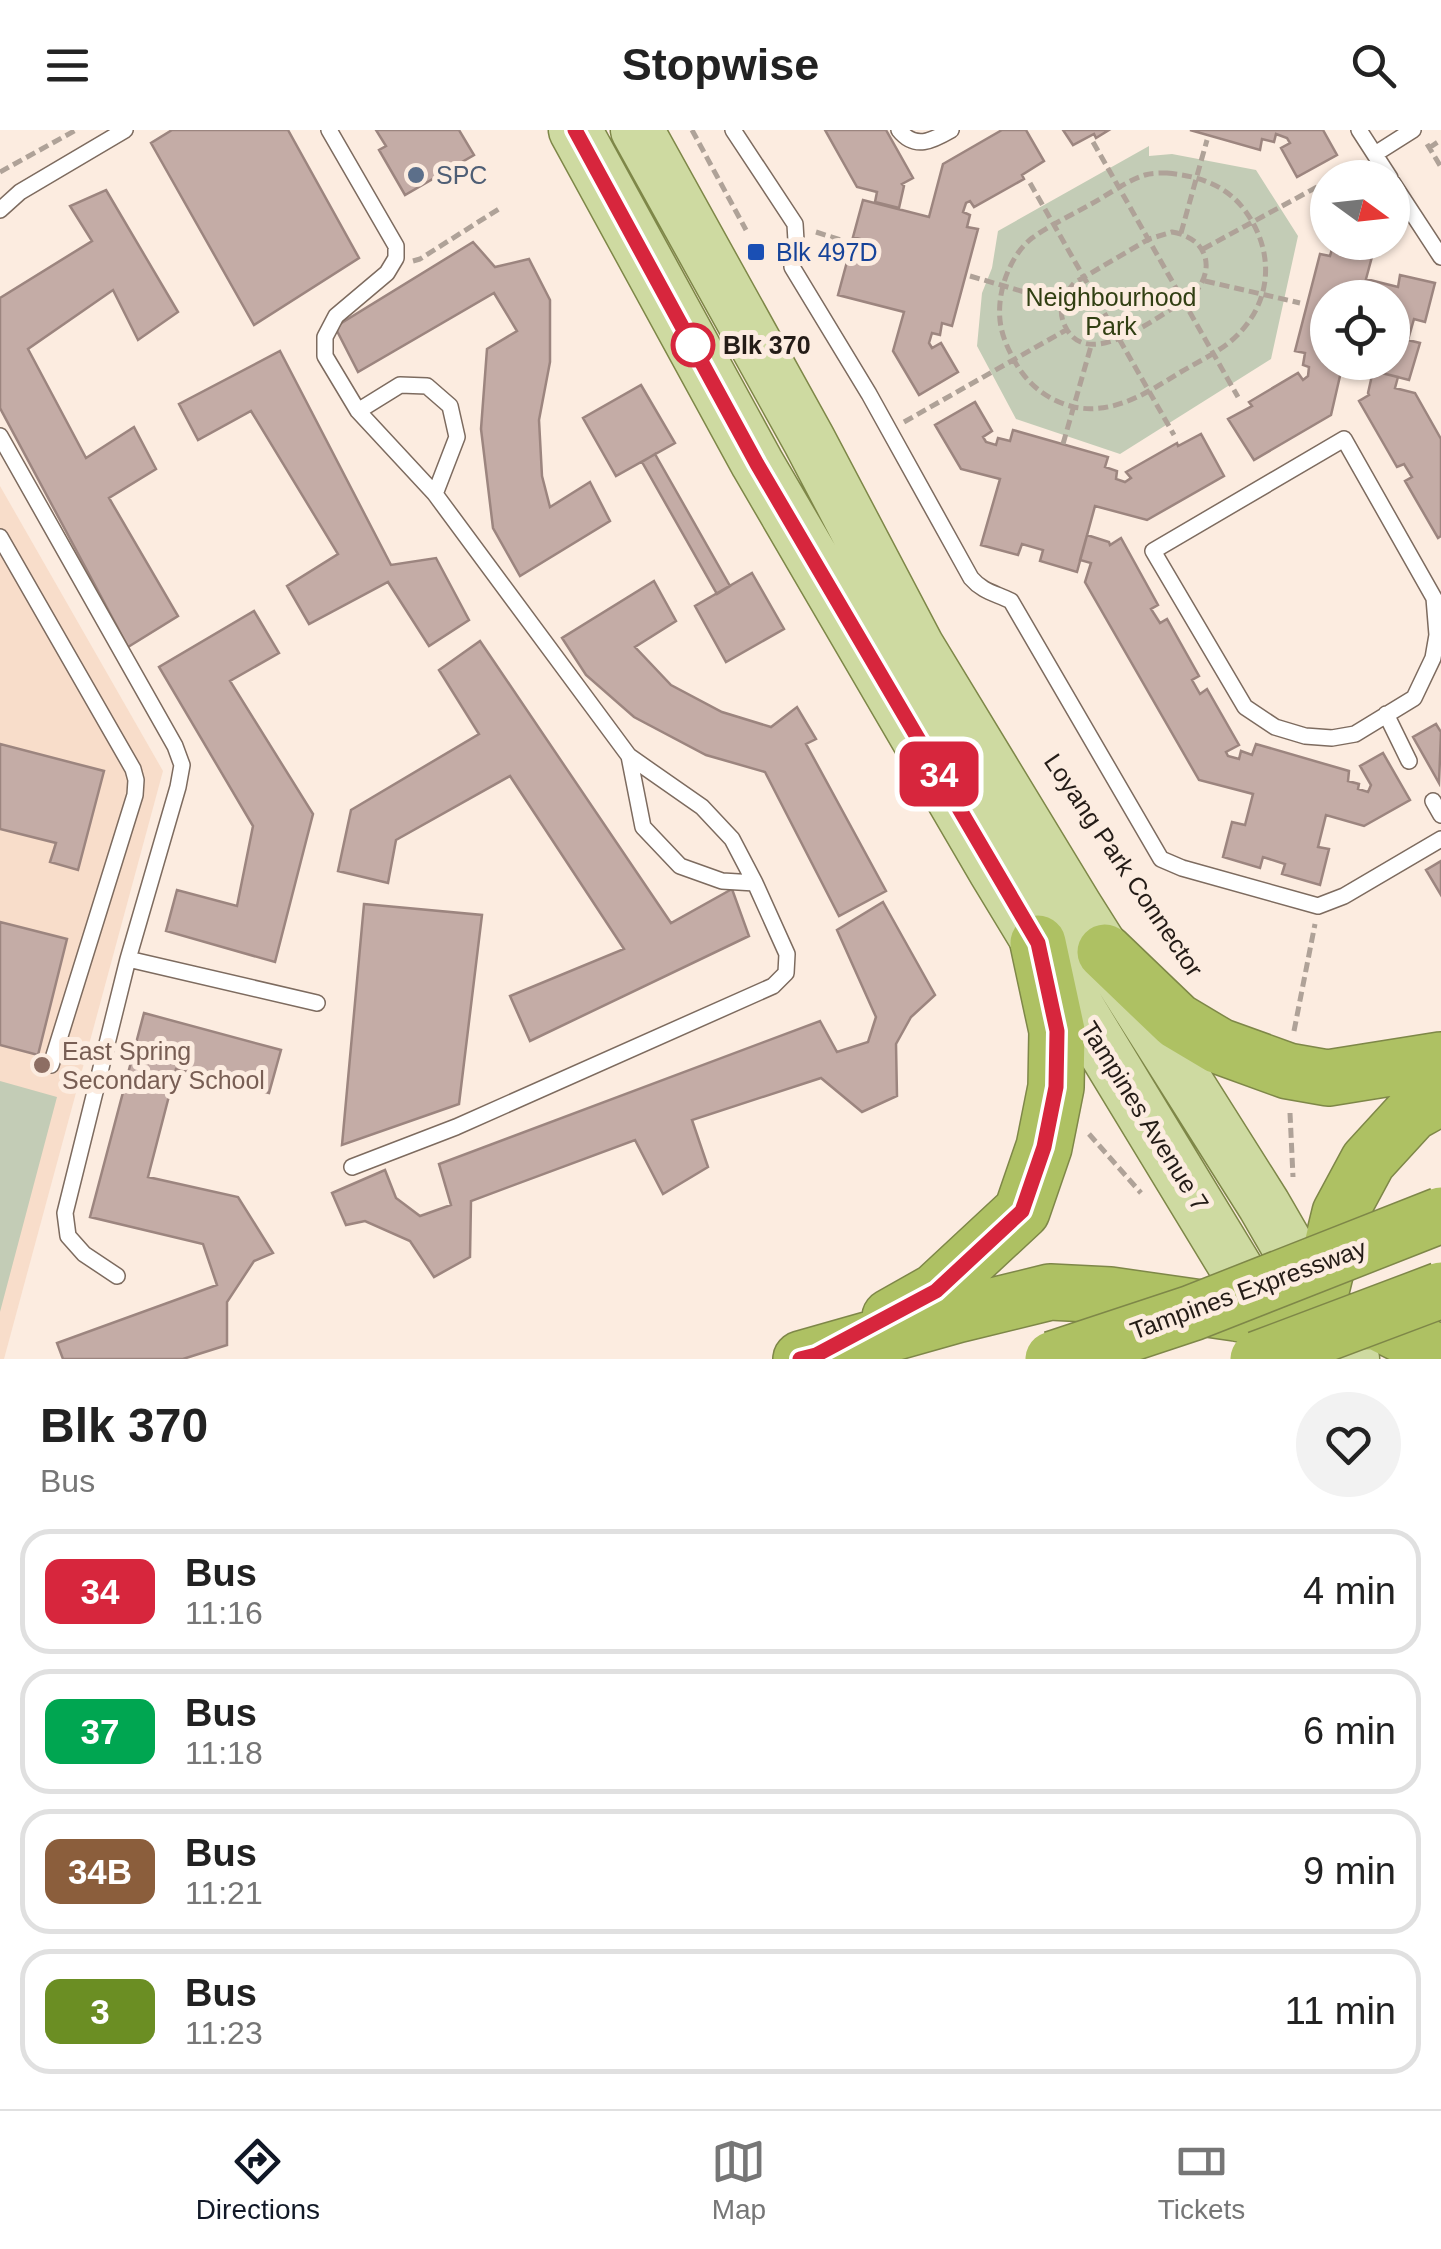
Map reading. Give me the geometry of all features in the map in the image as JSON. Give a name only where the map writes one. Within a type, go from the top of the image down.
[{"type":"highway","points":[[808,1357],[936,1291],[1022,1211],[1044,1147],[1056,1087],[1057,1031],[1038,943]]},
{"type":"highway","points":[[1105,952],[1178,1022],[1219,1046],[1328,1078],[1441,1060]]},
{"type":"highway","points":[[1335,1326],[1340,1213],[1368,1160],[1412,1113],[1441,1097]]},
{"type":"highway","name":"Tampines Expressway","points":[[1053,1359],[1192,1313],[1441,1215]]},
{"type":"highway","points":[[1273,1348],[1441,1290]]},
{"type":"highway","points":[[808,1357],[1050,1292],[1110,1295],[1236,1313],[1273,1348]]},
{"type":"highway","points":[[1273,1348],[1335,1326],[1377,1322],[1441,1351]]},
{"type":"main road","name":"Tampines Avenue 7","points":[[575,130],[757,464],[1273,1348]]},
{"type":"main road","points":[[637,130],[918,646],[1335,1326]]},
{"type":"lane","points":[[0,210],[20,192],[126,130]]},
{"type":"lane","points":[[328,130],[396,246],[396,258],[387,273],[336,316],[325,336],[326,356],[358,411],[434,494],[629,756],[702,807],[732,839],[787,954],[786,973],[773,986],[456,1127],[352,1167]]},
{"type":"lane","points":[[733,130],[794,224],[792,267],[834,333],[971,578],[982,590],[1011,601],[1162,859],[1318,906],[1344,896],[1441,839]]},
{"type":"lane","points":[[898,130],[906,139],[917,142],[930,142],[951,130]]},
{"type":"lane","points":[[1359,130],[1379,160]]},
{"type":"lane","points":[[1375,154],[1418,135]]},
{"type":"lane","points":[[1410,210],[1441,258]]},
{"type":"lane","points":[[358,411],[400,385],[428,386],[450,406],[457,437],[434,494]]},
{"type":"lane","points":[[0,436],[175,746],[182,766],[128,959],[65,1213],[68,1236],[84,1254],[117,1276]]},
{"type":"lane","points":[[1344,439],[1434,598],[1437,635],[1433,658],[1414,698],[1386,714],[1355,734],[1332,738],[1305,736],[1275,727],[1244,707],[1153,552],[1344,439]]},
{"type":"lane","points":[[0,537],[136,780],[135,795],[50,1065]]},
{"type":"lane","points":[[1386,714],[1409,760]]},
{"type":"lane","points":[[629,756],[644,827],[680,866],[722,881],[756,883]]},
{"type":"lane","points":[[128,959],[317,1004]]},
{"type":"path","points":[[0,172],[76,130]]},
{"type":"path","points":[[692,130],[746,230]]},
{"type":"path","points":[[1418,135],[1441,167]]},
{"type":"path","points":[[1181,233],[1206,140]]},
{"type":"path","points":[[1429,148],[1441,140]]},
{"type":"path","points":[[1093,142],[1238,397]]},
{"type":"path","points":[[1364,160],[1375,154]]},
{"type":"path","points":[[1167,173],[1196,177],[1223,189],[1241,205],[1262,240],[1267,262],[1262,293],[1248,323],[1213,353],[1126,402],[1102,408],[1074,407],[1037,390],[1014,361],[1000,323],[1004,286],[1017,254],[1031,239],[1119,189],[1146,174],[1167,173]]},
{"type":"path","points":[[1030,184],[1174,436]]},
{"type":"path","points":[[1202,250],[1310,190]]},
{"type":"path","points":[[396,258],[406,262],[420,260],[502,207]]},
{"type":"path","points":[[1172,232],[1196,240],[1206,260],[1204,281],[1192,296],[1120,339],[1091,346],[1078,342],[1066,330],[1061,316],[1066,294],[1074,283],[1149,238],[1172,232]]},
{"type":"path","points":[[970,276],[1062,303]]},
{"type":"path","points":[[1204,281],[1300,303]]},
{"type":"path","points":[[888,430],[1066,330]]},
{"type":"path","points":[[1063,444],[1091,346]]},
{"type":"path","points":[[1294,1185],[1289,1064],[1318,906]]},
{"type":"shaded area","name":"East Spring Secondary School","points":[[0,486],[163,771],[4,1359],[0,1359]]},
{"type":"green space","name":"Neighbourhood Park","points":[[1149,146],[1149,156],[1172,154],[1256,170],[1298,236],[1271,359],[1120,454],[1016,419],[977,346],[982,293],[992,268],[998,231]]},
{"type":"green space","points":[[0,1081],[57,1097],[0,1312]]},
{"type":"building","points":[[172,130],[288,130],[359,258],[254,325],[151,143]]},
{"type":"building","name":"SPC","points":[[376,130],[459,130],[474,155],[405,195],[379,150],[386,146]]},
{"type":"building","points":[[825,130],[886,130],[913,178],[902,184],[899,208],[875,202],[877,192],[857,187]]},
{"type":"building","points":[[1002,130],[1026,130],[1044,161],[1022,175],[1024,179],[974,207],[970,201],[966,203],[963,212],[970,215],[967,227],[978,229],[952,326],[942,323],[940,335],[932,333],[929,343],[932,348],[941,343],[958,372],[919,395],[893,351],[904,312],[838,295],[848,258],[858,261],[864,240],[853,237],[863,200],[929,217],[943,164]]},
{"type":"building","points":[[1063,130],[1109,130],[1073,145]]},
{"type":"building","points":[[1190,130],[1323,130],[1337,155],[1328,160],[1310,160],[1310,170],[1297,177],[1281,148],[1290,143],[1287,138],[1276,134],[1274,142],[1262,139],[1260,150]]},
{"type":"building","points":[[106,190],[178,312],[138,340],[113,290],[28,349],[86,458],[134,427],[156,469],[109,498],[178,616],[128,647],[0,408],[0,298],[92,241],[70,206]]},
{"type":"building","points":[[473,242],[495,267],[529,259],[550,300],[550,362],[539,420],[542,476],[550,507],[590,482],[610,521],[520,576],[493,528],[481,429],[487,349],[517,331],[494,293],[358,372],[335,327]]},
{"type":"building","points":[[1318,260],[1371,260],[1366,279],[1370,280],[1313,280]]},
{"type":"building","points":[[1400,275],[1435,283],[1425,322],[1414,319],[1410,333],[1410,280],[1399,280]]},
{"type":"building","points":[[1310,293],[1310,380],[1339,380],[1331,415],[1254,460],[1228,419],[1298,373],[1303,380],[1308,376],[1309,367],[1303,365],[1305,353],[1295,351]]},
{"type":"building","points":[[1410,340],[1420,343],[1410,377]]},
{"type":"building","points":[[280,351],[391,565],[436,558],[469,620],[429,646],[388,582],[309,624],[287,586],[338,554],[251,411],[198,440],[179,404]]},
{"type":"building","points":[[1371,380],[1397,380],[1395,388],[1415,393],[1441,439],[1438,538],[1405,481],[1412,477],[1404,464],[1397,467],[1359,401],[1368,393]]},
{"type":"building","points":[[641,385],[675,443],[616,476],[583,418]]},
{"type":"building","points":[[975,402],[992,431],[983,437],[996,445],[998,438],[1010,441],[1013,430],[1108,457],[1105,467],[1117,471],[1116,479],[1125,482],[1131,478],[1126,472],[1201,434],[1224,476],[1147,520],[1095,506],[1077,572],[1040,561],[1043,550],[1022,544],[1018,555],[981,545],[1000,479],[961,469],[935,425]]},
{"type":"building","points":[[655,454],[730,586],[717,594],[642,462]]},
{"type":"building","points":[[1087,535],[1110,545],[1121,538],[1158,605],[1151,609],[1160,623],[1167,619],[1199,676],[1192,680],[1200,694],[1207,689],[1239,745],[1226,752],[1228,756],[1239,759],[1241,751],[1252,755],[1256,744],[1349,771],[1348,781],[1368,792],[1371,785],[1360,766],[1383,753],[1410,800],[1364,826],[1326,815],[1318,847],[1329,849],[1320,885],[1282,874],[1285,864],[1263,857],[1260,868],[1223,857],[1232,822],[1245,825],[1253,794],[1199,780],[1085,582],[1091,563],[1080,560]]},
{"type":"building","points":[[752,573],[784,629],[726,662],[695,606]]},
{"type":"building","points":[[654,581],[676,621],[635,647],[671,685],[722,712],[771,727],[797,707],[816,739],[806,744],[886,891],[839,916],[765,772],[706,755],[634,717],[586,675],[562,638]]},
{"type":"building","points":[[254,611],[279,653],[230,681],[313,814],[275,962],[166,931],[177,890],[237,906],[253,826],[159,667]]},
{"type":"building","points":[[480,641],[671,923],[732,889],[749,936],[530,1041],[510,996],[624,949],[510,776],[396,840],[388,883],[338,871],[351,810],[479,734],[439,670]]},
{"type":"building","points":[[1436,724],[1441,732],[1439,783],[1413,737]]},
{"type":"building","points":[[0,744],[104,771],[78,870],[50,862],[56,843],[0,829]]},
{"type":"building","points":[[1441,861],[1441,895],[1426,870]]},
{"type":"building","points":[[883,902],[935,995],[911,1017],[896,1044],[897,1096],[862,1112],[821,1078],[692,1120],[708,1167],[663,1194],[635,1140],[471,1201],[470,1257],[434,1277],[410,1241],[365,1221],[346,1225],[332,1193],[385,1170],[396,1198],[420,1216],[451,1205],[439,1164],[820,1021],[837,1052],[868,1042],[876,1017],[837,930]]},
{"type":"building","points":[[364,904],[482,915],[459,1104],[342,1145]]},
{"type":"building","points":[[0,922],[67,939],[38,1055],[0,1045]]},
{"type":"building","points":[[144,1013],[281,1050],[269,1093],[176,1069],[148,1177],[238,1197],[273,1253],[254,1261],[227,1302],[227,1345],[183,1359],[63,1359],[57,1343],[217,1285],[203,1244],[90,1217]]},
{"type":"bus line","name":"34","points":[[575,130],[757,464],[1038,943],[1057,1031],[1056,1087],[1044,1147],[1022,1211],[936,1291],[816,1355],[800,1359]]},
{"type":"place","name":"SPC","points":[[416,175]]},
{"type":"place","name":"Blk 497D","points":[[756,252]]},
{"type":"place","name":"Blk 370","points":[[693,345]]},
{"type":"place","name":"East Spring Secondary School","points":[[42,1065]]}]
